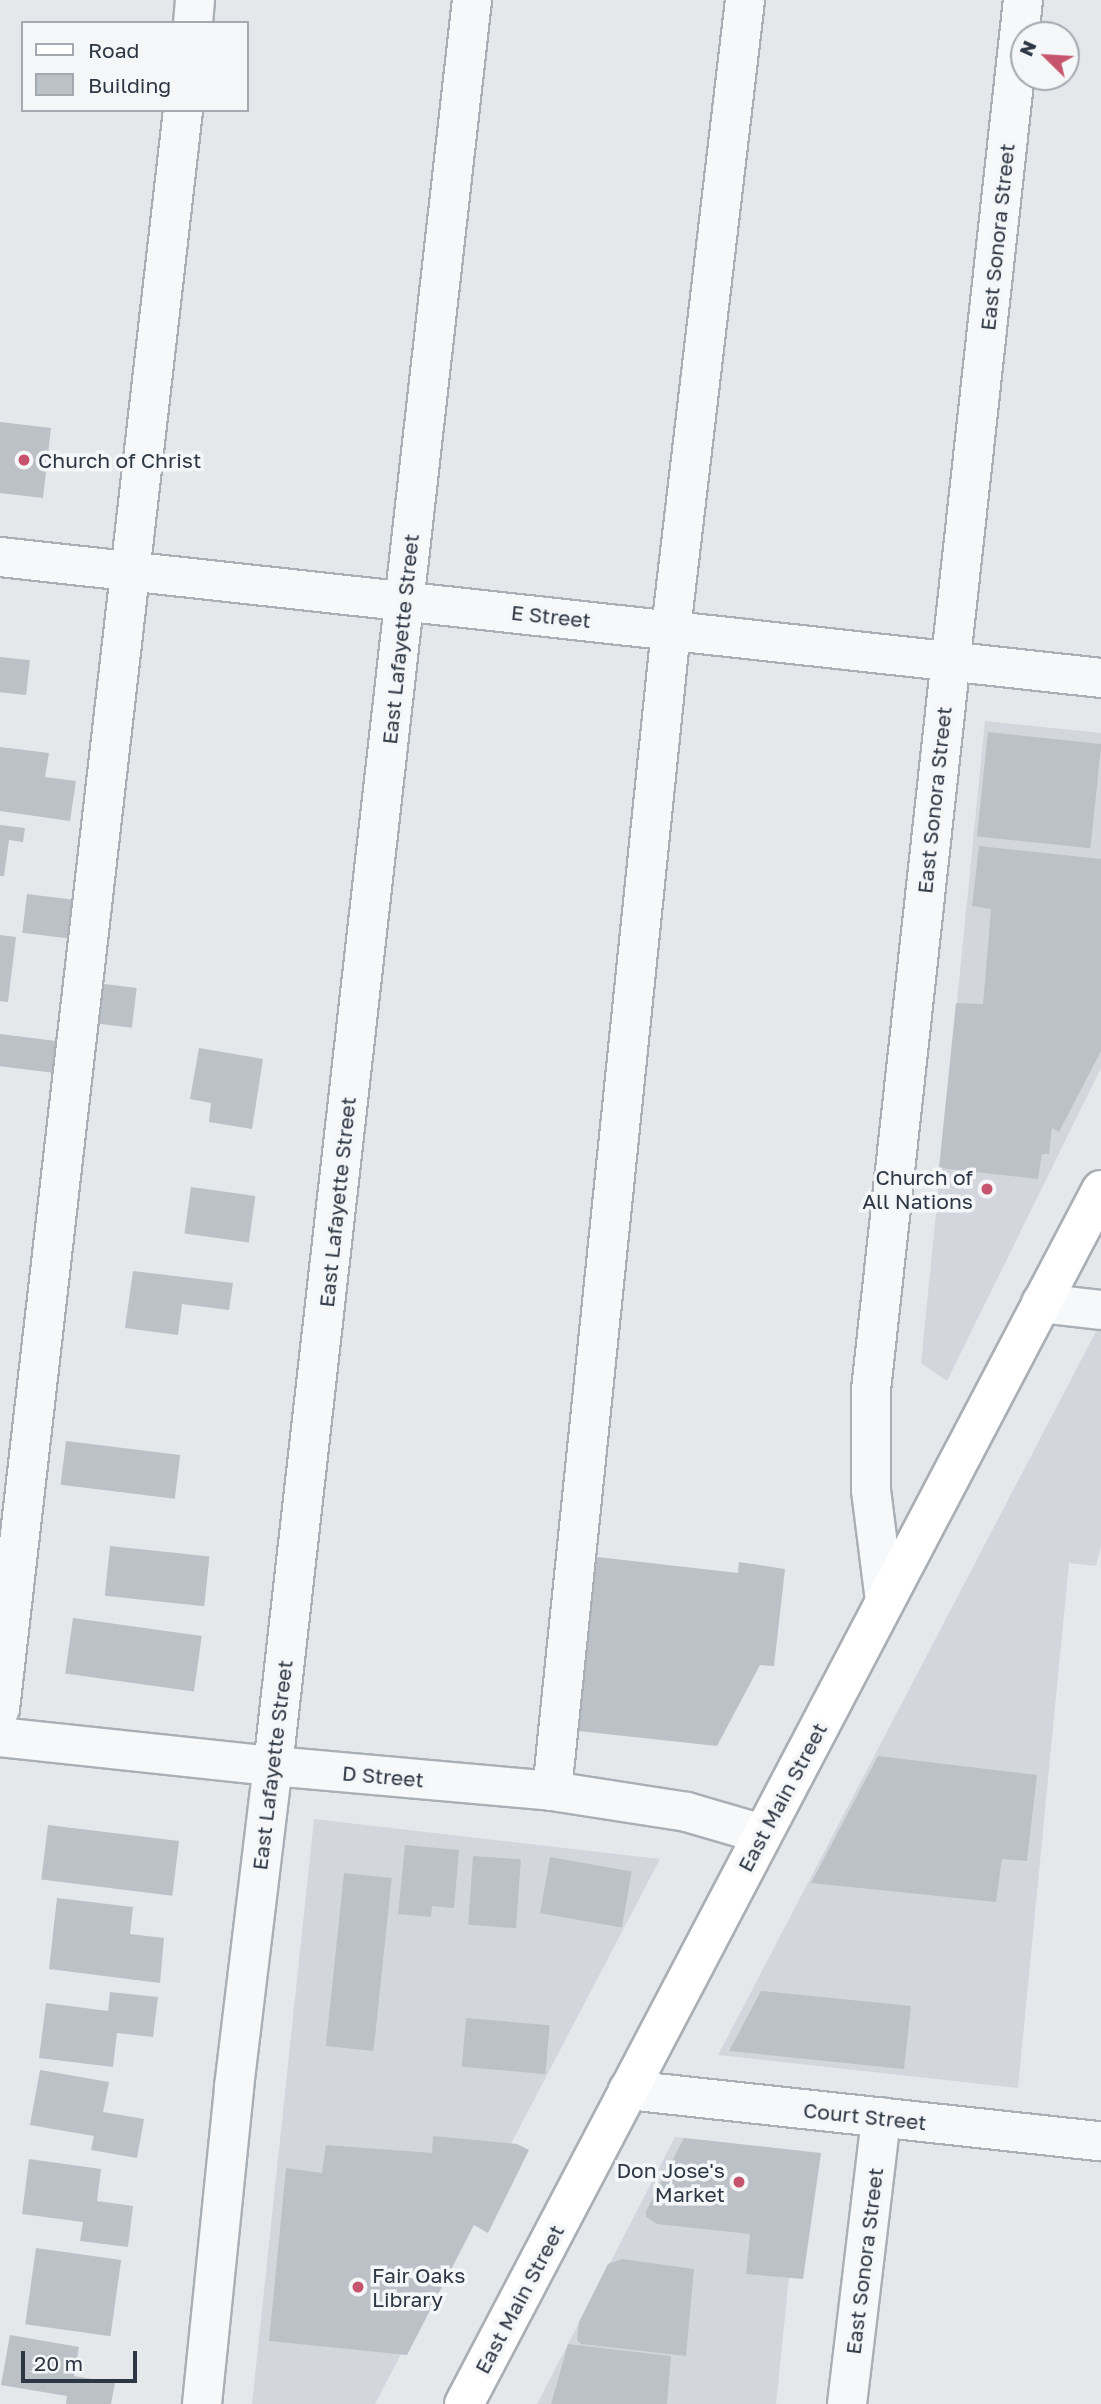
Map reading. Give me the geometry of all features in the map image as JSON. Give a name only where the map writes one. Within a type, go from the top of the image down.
[{"type":"main road","name":"East Main Street","points":[[464,2404],[1101,1190]]},
{"type":"street","points":[[193,21],[195,0]]},
{"type":"street","name":"East Lafayette Street","points":[[202,2404],[233,2087],[273,1766],[472,0]]},
{"type":"street","points":[[552,1791],[671,629],[746,0]]},
{"type":"street","name":"East Sonora Street","points":[[885,1601],[871,1490],[871,1390],[1023,0]]},
{"type":"street","points":[[0,1709],[133,571],[183,112]]},
{"type":"street","name":"E Street","points":[[0,556],[1101,677]]},
{"type":"street","points":[[1041,1303],[1101,1310]]},
{"type":"street","name":"D Street","points":[[0,1737],[273,1766],[552,1791],[687,1812],[762,1834]]},
{"type":"street","name":"Court Street","points":[[628,2090],[1101,2141]]},
{"type":"street","name":"East Sonora Street","points":[[847,2404],[881,2118]]},
{"type":"shaded area","points":[[985,721],[1101,733],[1101,1068],[947,1381],[921,1363]]},
{"type":"shaded area","points":[[1101,1322],[1101,1546],[1096,1566],[1069,1563],[1018,2088],[718,2055]]},
{"type":"shaded area","points":[[314,1819],[660,1859],[375,2404],[252,2404]]},
{"type":"shaded area","points":[[675,2137],[802,2151],[776,2404],[537,2404]]},
{"type":"building","name":"Church of Christ","points":[[0,422],[51,428],[43,498],[0,493]]},
{"type":"building","points":[[0,657],[30,660],[26,695],[0,692]]},
{"type":"building","points":[[988,732],[1101,744],[1090,848],[977,836]]},
{"type":"building","points":[[0,747],[49,753],[45,777],[76,781],[70,821],[0,811]]},
{"type":"building","points":[[0,825],[25,828],[23,842],[9,840],[4,876],[0,876]]},
{"type":"building","points":[[979,846],[1101,859],[1101,1051],[1059,1132],[1052,1128],[1049,1154],[1042,1154],[1038,1179],[939,1168],[956,1003],[983,1004],[991,909],[972,906]]},
{"type":"building","points":[[27,894],[74,900],[69,938],[22,933]]},
{"type":"building","points":[[0,935],[16,937],[8,1002],[0,1001]]},
{"type":"building","points":[[96,983],[137,988],[132,1028],[91,1023]]},
{"type":"building","points":[[0,1034],[57,1041],[53,1073],[0,1066]]},
{"type":"building","points":[[199,1048],[263,1059],[252,1129],[209,1122],[211,1103],[190,1099]]},
{"type":"building","points":[[191,1187],[255,1196],[249,1243],[184,1234]]},
{"type":"building","points":[[133,1271],[233,1283],[229,1310],[182,1304],[178,1335],[125,1328]]},
{"type":"building","points":[[66,1441],[180,1455],[175,1499],[61,1485]]},
{"type":"building","points":[[110,1546],[209,1556],[204,1606],[105,1596]]},
{"type":"building","points":[[597,1557],[738,1573],[739,1562],[785,1569],[774,1666],[760,1665],[717,1746],[578,1731]]},
{"type":"building","points":[[73,1618],[202,1636],[194,1692],[65,1673]]},
{"type":"building","points":[[878,1756],[1037,1775],[1027,1861],[1002,1859],[996,1902],[811,1883]]},
{"type":"building","points":[[48,1825],[179,1841],[172,1896],[41,1880]]},
{"type":"building","points":[[405,1845],[459,1850],[454,1908],[432,1906],[431,1917],[398,1914]]},
{"type":"building","points":[[473,1856],[521,1859],[516,1928],[468,1925]]},
{"type":"building","points":[[550,1857],[632,1871],[622,1928],[540,1913]]},
{"type":"building","points":[[344,1873],[392,1878],[374,2051],[326,2046]]},
{"type":"building","points":[[57,1898],[133,1907],[130,1934],[164,1938],[160,1983],[49,1969]]},
{"type":"building","points":[[761,1991],[911,2006],[904,2069],[729,2051]]},
{"type":"building","points":[[110,1992],[158,1997],[153,2037],[117,2033],[113,2067],[39,2058],[46,2003],[108,2011]]},
{"type":"building","points":[[466,2018],[550,2025],[545,2074],[462,2067]]},
{"type":"building","points":[[40,2070],[109,2082],[103,2112],[144,2119],[137,2158],[91,2150],[94,2136],[30,2125]]},
{"type":"building","name":"Fair Oaks Library","points":[[433,2136],[517,2144],[529,2150],[488,2233],[474,2225],[407,2355],[269,2341],[286,2168],[322,2173],[326,2145],[432,2153]]},
{"type":"building","name":"Don Jose's Market","points":[[684,2138],[821,2153],[803,2279],[746,2274],[750,2234],[657,2224],[646,2217],[646,2211]]},
{"type":"building","points":[[29,2159],[101,2169],[97,2201],[133,2206],[128,2247],[80,2241],[83,2222],[22,2214]]},
{"type":"building","points":[[36,2248],[121,2260],[110,2336],[25,2324]]},
{"type":"building","points":[[622,2259],[694,2269],[686,2356],[581,2344],[577,2340],[579,2322],[608,2264]]},
{"type":"building","points":[[10,2335],[79,2347],[74,2376],[115,2383],[111,2404],[66,2404],[67,2396],[1,2385]]},
{"type":"building","points":[[568,2344],[671,2356],[667,2404],[551,2404]]},
{"type":"place","name":"Church of Christ","points":[[24,460]]},
{"type":"place","name":"Church of All Nations","points":[[987,1189]]},
{"type":"place","name":"Don Jose's Market","points":[[739,2182]]},
{"type":"place","name":"Fair Oaks Library","points":[[358,2287]]}]
